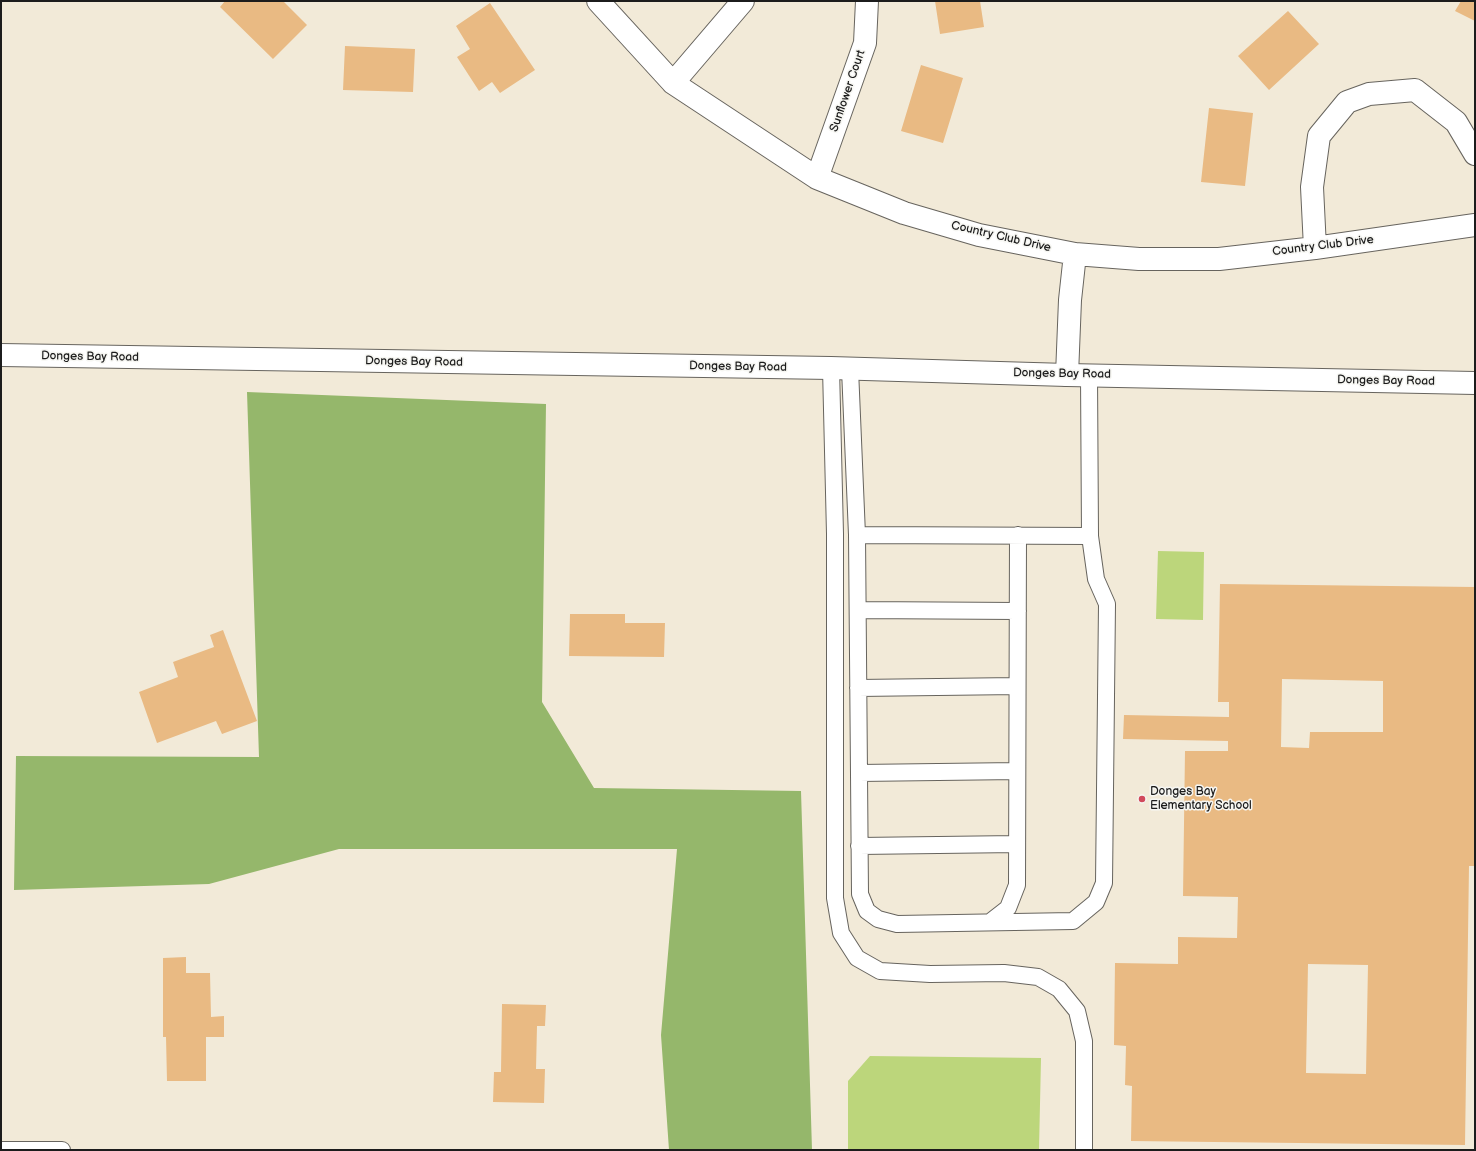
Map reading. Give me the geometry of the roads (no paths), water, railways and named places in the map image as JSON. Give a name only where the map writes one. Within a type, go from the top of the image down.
[{"type":"street","name":"Country Club Drive","points":[[598,1],[673,83],[817,178],[904,212],[979,234],[1075,254],[1139,259],[1220,259],[1315,248],[1475,226]]},
{"type":"street","points":[[673,83],[743,1]]},
{"type":"street","name":"Sunflower Court","points":[[817,178],[865,43],[867,1]]},
{"type":"street","points":[[1315,248],[1312,186],[1319,136],[1347,102],[1369,94],[1415,90],[1456,122],[1475,154]]},
{"type":"street","points":[[1067,375],[1070,300],[1075,254]]},
{"type":"street","name":"Donges Bay Road","points":[[1,355],[841,368],[1067,375],[1475,383]]},
{"type":"lane","points":[[841,368],[857,535],[860,894],[867,911],[878,919],[897,924],[1073,921],[1096,902],[1104,883],[1107,604],[1096,579],[1090,536],[1089,375]]},
{"type":"lane","points":[[841,368],[835,542],[835,898],[841,933],[857,958],[880,971],[930,974],[1004,973],[1038,977],[1059,989],[1077,1011],[1084,1041],[1084,1150]]},
{"type":"lane","points":[[857,535],[1090,536]]},
{"type":"lane","points":[[990,922],[1008,908],[1017,884],[1018,535]]},
{"type":"lane","points":[[858,610],[1018,611]]},
{"type":"lane","points":[[858,688],[1017,686]]},
{"type":"lane","points":[[858,773],[1017,771]]},
{"type":"lane","points":[[859,846],[1017,844]]},
{"type":"lane","points":[[1,1150],[62,1150]]},
{"type":"place","name":"Donges Bay Elementary School","points":[[1142,799]]}]
